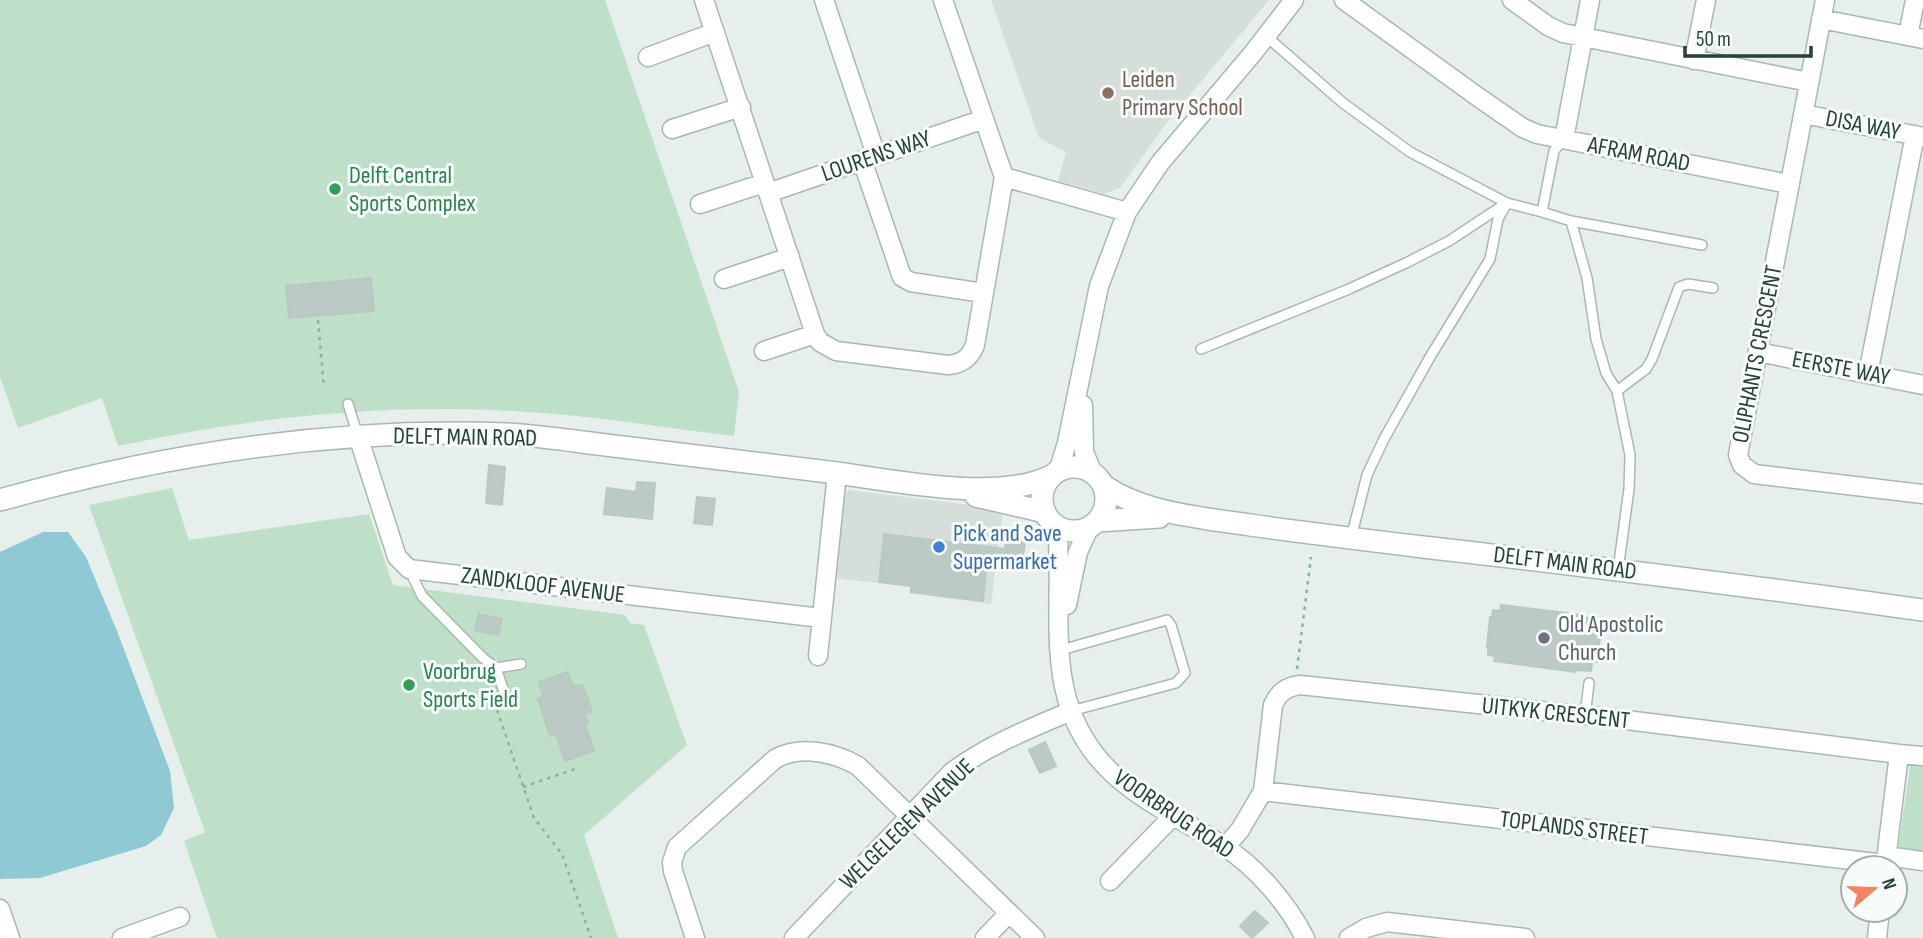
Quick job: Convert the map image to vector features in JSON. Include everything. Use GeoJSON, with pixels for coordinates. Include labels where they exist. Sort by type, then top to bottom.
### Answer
{"type":"FeatureCollection","features":[{"type":"Feature","properties":{"kind":"street"},"geometry":{"type":"LineString","coordinates":[[704,0],[815,334],[820,342],[836,351],[956,364],[972,351],[1004,177],[943,0]]}},
{"type":"Feature","properties":{"kind":"street"},"geometry":{"type":"LineString","coordinates":[[824,0],[902,277],[911,282],[983,293]]}},
{"type":"Feature","properties":{"kind":"street"},"geometry":{"type":"LineString","coordinates":[[1084,363],[1083,443],[1086,460],[1098,480],[1105,508],[1093,524],[1069,531],[1048,517],[1042,496],[1064,454],[1099,286],[1127,212],[1160,163],[1294,0]]}},
{"type":"Feature","properties":{"kind":"street","name":"AFRAM ROAD"},"geometry":{"type":"LineString","coordinates":[[1343,0],[1523,128],[1537,134],[1789,184]]}},
{"type":"Feature","properties":{"kind":"street"},"geometry":{"type":"LineString","coordinates":[[1513,0],[1548,26],[1563,33],[1809,82]]}},
{"type":"Feature","properties":{"kind":"street"},"geometry":{"type":"LineString","coordinates":[[1564,139],[1590,0]]}},
{"type":"Feature","properties":{"kind":"street"},"geometry":{"type":"LineString","coordinates":[[1694,60],[1706,0]]}},
{"type":"Feature","properties":{"kind":"street"},"geometry":{"type":"LineString","coordinates":[[1789,184],[1825,0]]}},
{"type":"Feature","properties":{"kind":"street"},"geometry":{"type":"LineString","coordinates":[[1821,19],[1916,38],[1915,0]]}},
{"type":"Feature","properties":{"kind":"street"},"geometry":{"type":"LineString","coordinates":[[648,57],[715,32]]}},
{"type":"Feature","properties":{"kind":"street"},"geometry":{"type":"LineString","coordinates":[[672,129],[741,107]]}},
{"type":"Feature","properties":{"kind":"street","name":"DISA WAY"},"geometry":{"type":"LineString","coordinates":[[1803,114],[1919,136]]}},
{"type":"Feature","properties":{"kind":"street","name":"LOURENS WAY"},"geometry":{"type":"LineString","coordinates":[[700,204],[869,158],[984,119]]}},
{"type":"Feature","properties":{"kind":"street"},"geometry":{"type":"LineString","coordinates":[[1868,374],[1919,136]]}},
{"type":"Feature","properties":{"kind":"street"},"geometry":{"type":"LineString","coordinates":[[1004,177],[1127,212]]}},
{"type":"Feature","properties":{"kind":"street","name":"OLIPHANTS CRESCENT"},"geometry":{"type":"LineString","coordinates":[[1789,184],[1739,450],[1740,460],[1747,470],[1754,474],[1923,494]]}},
{"type":"Feature","properties":{"kind":"street"},"geometry":{"type":"LineString","coordinates":[[724,279],[790,257]]}},
{"type":"Feature","properties":{"kind":"street"},"geometry":{"type":"LineString","coordinates":[[764,351],[815,334]]}},
{"type":"Feature","properties":{"kind":"street","name":"EERSTE WAY"},"geometry":{"type":"LineString","coordinates":[[1758,352],[1923,385]]}},
{"type":"Feature","properties":{"kind":"street","name":"DELFT MAIN ROAD"},"geometry":{"type":"LineString","coordinates":[[0,500],[156,464],[254,448],[358,436],[510,434],[933,486],[1048,517]]}},
{"type":"Feature","properties":{"kind":"street"},"geometry":{"type":"LineString","coordinates":[[358,436],[397,557],[409,569]]}},
{"type":"Feature","properties":{"kind":"street"},"geometry":{"type":"LineString","coordinates":[[1056,473],[1076,467],[1098,480]]}},
{"type":"Feature","properties":{"kind":"street"},"geometry":{"type":"LineString","coordinates":[[818,656],[837,473]]}},
{"type":"Feature","properties":{"kind":"street","name":"DELFT MAIN ROAD"},"geometry":{"type":"LineString","coordinates":[[933,486],[1024,486],[1040,482],[1056,473]]}},
{"type":"Feature","properties":{"kind":"street","name":"DELFT MAIN ROAD"},"geometry":{"type":"LineString","coordinates":[[1098,480],[1116,495],[1135,503],[1207,519],[1923,611]]}},
{"type":"Feature","properties":{"kind":"street","name":"VOORBRUG ROAD"},"geometry":{"type":"LineString","coordinates":[[1048,517],[1056,529],[1058,541],[1063,682],[1082,736],[1108,771],[1135,793],[1226,847],[1268,886],[1305,938]]}},
{"type":"Feature","properties":{"kind":"street","name":"DELFT MAIN ROAD"},"geometry":{"type":"LineString","coordinates":[[1093,524],[1148,517],[1207,519]]}},
{"type":"Feature","properties":{"kind":"street","name":"VOORBRUG ROAD"},"geometry":{"type":"LineString","coordinates":[[1060,643],[1078,552],[1093,524]]}},
{"type":"Feature","properties":{"kind":"street","name":"ZANDKLOOF AVENUE"},"geometry":{"type":"LineString","coordinates":[[409,569],[821,618]]}},
{"type":"Feature","properties":{"kind":"street","name":"UITKYK CRESCENT"},"geometry":{"type":"LineString","coordinates":[[1226,847],[1240,830],[1263,791],[1273,705],[1280,692],[1293,686],[1585,716],[1923,756]]}},
{"type":"Feature","properties":{"kind":"street","name":"WELGELEGEN AVENUE"},"geometry":{"type":"LineString","coordinates":[[794,938],[952,772],[1000,742],[1071,711]]}},
{"type":"Feature","properties":{"kind":"street"},"geometry":{"type":"LineString","coordinates":[[695,938],[673,871],[674,854],[682,841],[775,759],[794,752],[835,755],[858,766],[1035,938]]}},
{"type":"Feature","properties":{"kind":"street"},"geometry":{"type":"LineString","coordinates":[[1887,854],[1899,754]]}},
{"type":"Feature","properties":{"kind":"street","name":"TOPLANDS STREET"},"geometry":{"type":"LineString","coordinates":[[1263,791],[1839,858]]}},
{"type":"Feature","properties":{"kind":"street"},"geometry":{"type":"LineString","coordinates":[[1110,881],[1172,817]]}},
{"type":"Feature","properties":{"kind":"street"},"geometry":{"type":"LineString","coordinates":[[0,909],[10,938]]}},
{"type":"Feature","properties":{"kind":"street"},"geometry":{"type":"LineString","coordinates":[[985,938],[1009,913]]}},
{"type":"Feature","properties":{"kind":"street"},"geometry":{"type":"LineString","coordinates":[[122,938],[142,935],[180,917]]}},
{"type":"Feature","properties":{"kind":"street"},"geometry":{"type":"LineString","coordinates":[[1349,938],[1366,928],[1387,922],[1525,938]]}},
{"type":"Feature","properties":{"kind":"lane"},"geometry":{"type":"LineString","coordinates":[[1266,36],[1343,103],[1410,152],[1507,203],[1571,221],[1702,244]]}},
{"type":"Feature","properties":{"kind":"lane"},"geometry":{"type":"LineString","coordinates":[[1542,212],[1554,150],[1564,139]]}},
{"type":"Feature","properties":{"kind":"lane"},"geometry":{"type":"LineString","coordinates":[[1201,349],[1408,262],[1448,241],[1507,203]]}},
{"type":"Feature","properties":{"kind":"lane"},"geometry":{"type":"LineString","coordinates":[[1351,538],[1367,475],[1430,357],[1490,259],[1498,219],[1507,203]]}},
{"type":"Feature","properties":{"kind":"lane"},"geometry":{"type":"LineString","coordinates":[[1571,221],[1587,278],[1596,340],[1606,373],[1617,391],[1630,455],[1629,489],[1618,570]]}},
{"type":"Feature","properties":{"kind":"lane"},"geometry":{"type":"LineString","coordinates":[[1617,391],[1646,369],[1652,359],[1679,287],[1688,284],[1713,288]]}},
{"type":"Feature","properties":{"kind":"lane"},"geometry":{"type":"LineString","coordinates":[[348,404],[358,436]]}},
{"type":"Feature","properties":{"kind":"lane"},"geometry":{"type":"LineString","coordinates":[[409,569],[422,596],[496,668],[506,698]]}},
{"type":"Feature","properties":{"kind":"lane"},"geometry":{"type":"LineString","coordinates":[[1060,643],[1167,620],[1171,625],[1185,673],[1176,683],[1071,711]]}},
{"type":"Feature","properties":{"kind":"lane"},"geometry":{"type":"LineString","coordinates":[[496,668],[521,664]]}},
{"type":"Feature","properties":{"kind":"lane"},"geometry":{"type":"LineString","coordinates":[[1585,716],[1589,683]]}},
{"type":"Feature","properties":{"kind":"path"},"geometry":{"type":"LineString","coordinates":[[318,320],[324,388]]}},
{"type":"Feature","properties":{"kind":"path"},"geometry":{"type":"LineString","coordinates":[[1296,676],[1311,556]]}},
{"type":"Feature","properties":{"kind":"path"},"geometry":{"type":"LineString","coordinates":[[506,698],[494,700],[523,787],[534,818],[562,854],[591,938]]}},
{"type":"Feature","properties":{"kind":"path"},"geometry":{"type":"LineString","coordinates":[[523,787],[575,769]]}},
{"type":"Feature","properties":{"kind":"path"},"geometry":{"type":"LineString","coordinates":[[532,777],[534,783]]}},
{"type":"Feature","properties":{"kind":"shaded area","name":"Leiden Primary School"},"geometry":{"type":"Polygon","coordinates":[[[991,0],[1269,0],[1165,125],[1120,188],[1104,194],[1058,181],[1066,152],[1039,138],[991,0]]]}},
{"type":"Feature","properties":{"kind":"shaded area"},"geometry":{"type":"Polygon","coordinates":[[[849,490],[1003,509],[991,604],[910,593],[910,586],[830,578],[843,496],[849,490]]]}},
{"type":"Feature","properties":{"kind":"green space","name":"Delft Central Sports Complex"},"geometry":{"type":"Polygon","coordinates":[[[0,0],[605,0],[739,392],[734,436],[553,414],[424,409],[321,414],[270,420],[118,446],[102,398],[18,428],[0,377],[0,0]]]}},
{"type":"Feature","properties":{"kind":"green space","name":"Voorbrug Sports Field"},"geometry":{"type":"Polygon","coordinates":[[[172,488],[189,540],[369,514],[393,585],[625,615],[630,623],[644,625],[687,745],[584,835],[618,938],[217,938],[184,841],[205,832],[89,505],[172,488]]]}},
{"type":"Feature","properties":{"kind":"green space"},"geometry":{"type":"Polygon","coordinates":[[[1911,761],[1923,763],[1923,853],[1898,849],[1911,761]]]}},
{"type":"Feature","properties":{"kind":"water"},"geometry":{"type":"Polygon","coordinates":[[[43,532],[68,532],[86,557],[170,771],[174,808],[161,835],[146,846],[40,878],[0,879],[0,552],[43,532]]]}},
{"type":"Feature","properties":{"kind":"building"},"geometry":{"type":"Polygon","coordinates":[[[371,278],[374,311],[289,318],[286,286],[371,278]]]}},
{"type":"Feature","properties":{"kind":"building"},"geometry":{"type":"Polygon","coordinates":[[[489,465],[505,467],[502,505],[486,503],[489,465]]]}},
{"type":"Feature","properties":{"kind":"building"},"geometry":{"type":"Polygon","coordinates":[[[637,482],[655,483],[652,519],[604,514],[607,488],[636,492],[637,482]]]}},
{"type":"Feature","properties":{"kind":"building"},"geometry":{"type":"Polygon","coordinates":[[[697,497],[715,499],[712,525],[694,523],[697,497]]]}},
{"type":"Feature","properties":{"kind":"building"},"geometry":{"type":"Polygon","coordinates":[[[884,534],[1005,549],[1006,540],[1025,542],[1022,564],[987,560],[983,601],[911,592],[911,586],[879,582],[884,534]]]}},
{"type":"Feature","properties":{"kind":"building","name":"Old Apostolic Church"},"geometry":{"type":"Polygon","coordinates":[[[1501,605],[1597,619],[1596,628],[1601,629],[1597,662],[1592,662],[1591,671],[1575,672],[1494,661],[1495,656],[1488,655],[1487,647],[1490,617],[1493,610],[1500,611],[1501,605]]]}},
{"type":"Feature","properties":{"kind":"building"},"geometry":{"type":"Polygon","coordinates":[[[479,614],[502,619],[498,635],[475,630],[479,614]]]}},
{"type":"Feature","properties":{"kind":"building"},"geometry":{"type":"Polygon","coordinates":[[[568,672],[573,687],[582,685],[592,712],[585,714],[588,723],[585,724],[594,751],[565,761],[556,734],[550,736],[538,699],[543,697],[539,682],[568,672]]]}},
{"type":"Feature","properties":{"kind":"building"},"geometry":{"type":"Polygon","coordinates":[[[1045,742],[1056,766],[1040,773],[1029,750],[1045,742]]]}},
{"type":"Feature","properties":{"kind":"building"},"geometry":{"type":"Polygon","coordinates":[[[1255,911],[1268,923],[1252,938],[1240,926],[1255,911]]]}},
{"type":"Feature","properties":{"kind":"place","name":"Leiden Primary School"},"geometry":{"type":"Point","coordinates":[1108,93]}},
{"type":"Feature","properties":{"kind":"place","name":"Delft Central Sports Complex"},"geometry":{"type":"Point","coordinates":[335,189]}},
{"type":"Feature","properties":{"kind":"place","name":"Pick and Save Supermarket"},"geometry":{"type":"Point","coordinates":[939,547]}},
{"type":"Feature","properties":{"kind":"place","name":"Old Apostolic Church"},"geometry":{"type":"Point","coordinates":[1544,638]}},
{"type":"Feature","properties":{"kind":"place","name":"Voorbrug Sports Field"},"geometry":{"type":"Point","coordinates":[409,685]}}]}
